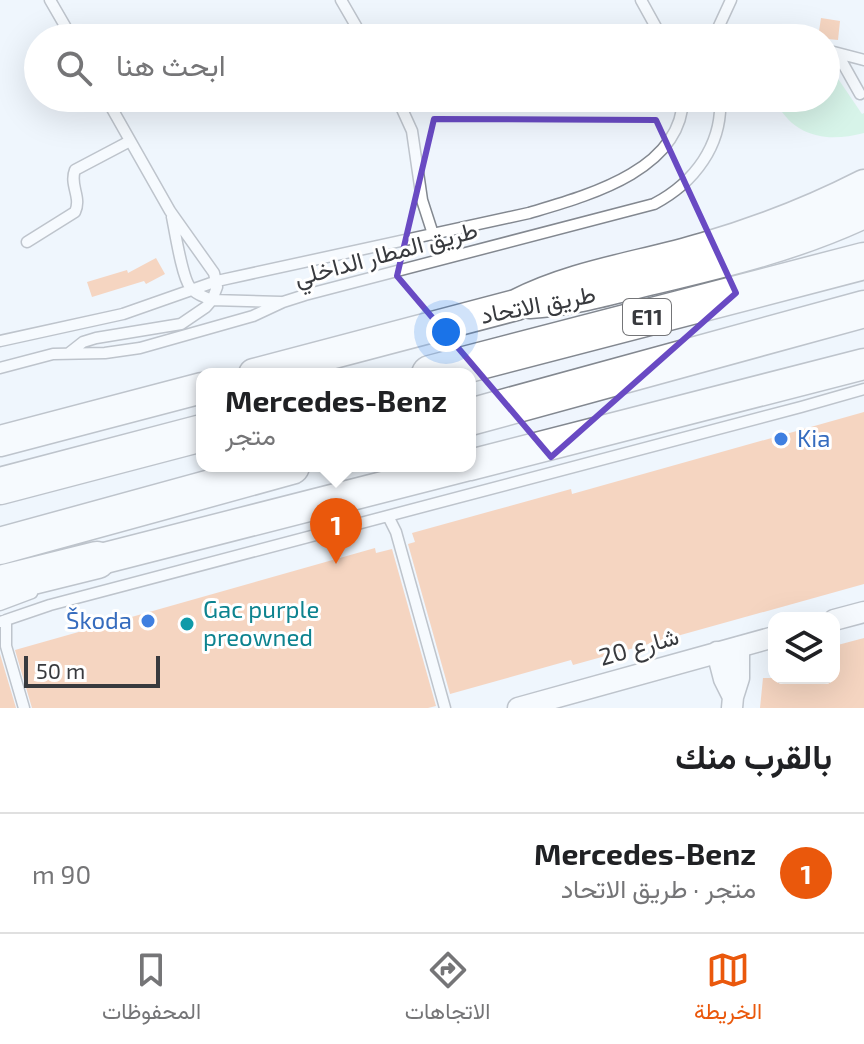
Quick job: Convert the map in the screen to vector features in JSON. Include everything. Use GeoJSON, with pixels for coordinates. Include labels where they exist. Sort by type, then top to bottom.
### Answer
{"type":"FeatureCollection","features":[{"type":"Feature","properties":{"kind":"highway","name":"طريق الاتحاد"},"geometry":{"type":"LineString","coordinates":[[453,368],[864,261]]}},
{"type":"Feature","properties":{"kind":"highway","name":"E11"},"geometry":{"type":"LineString","coordinates":[[476,415],[864,309]]}},
{"type":"Feature","properties":{"kind":"highway"},"geometry":{"type":"LineString","coordinates":[[0,486],[196,435]]}},
{"type":"Feature","properties":{"kind":"highway"},"geometry":{"type":"LineString","coordinates":[[0,546],[269,472]]}},
{"type":"Feature","properties":{"kind":"highway"},"geometry":{"type":"LineString","coordinates":[[0,584],[97,560]]}},
{"type":"Feature","properties":{"kind":"main road"},"geometry":{"type":"LineString","coordinates":[[516,305],[567,283],[704,248],[791,219],[864,185]]}},
{"type":"Feature","properties":{"kind":"main road","name":"طريق الاتحاد"},"geometry":{"type":"LineString","coordinates":[[277,368],[516,305],[585,297],[761,253],[801,241],[864,214]]}},
{"type":"Feature","properties":{"kind":"main road"},"geometry":{"type":"LineString","coordinates":[[476,463],[864,364]]}},
{"type":"Feature","properties":{"kind":"main road"},"geometry":{"type":"LineString","coordinates":[[0,441],[196,390]]}},
{"type":"Feature","properties":{"kind":"main road"},"geometry":{"type":"LineString","coordinates":[[97,560],[441,472]]}},
{"type":"Feature","properties":{"kind":"street"},"geometry":{"type":"LineString","coordinates":[[840,618],[864,612]]}},
{"type":"Feature","properties":{"kind":"street","name":"شارع 20"},"geometry":{"type":"LineString","coordinates":[[518,708],[768,639]]}},
{"type":"Feature","properties":{"kind":"street"},"geometry":{"type":"LineString","coordinates":[[732,702],[739,678],[739,647]]}},
{"type":"Feature","properties":{"kind":"street"},"geometry":{"type":"LineString","coordinates":[[717,652],[732,702]]}},
{"type":"Feature","properties":{"kind":"lane"},"geometry":{"type":"LineString","coordinates":[[50,0],[64,24]]}},
{"type":"Feature","properties":{"kind":"lane"},"geometry":{"type":"LineString","coordinates":[[341,0],[355,24]]}},
{"type":"Feature","properties":{"kind":"lane"},"geometry":{"type":"LineString","coordinates":[[641,0],[654,24]]}},
{"type":"Feature","properties":{"kind":"lane"},"geometry":{"type":"LineString","coordinates":[[720,24],[731,0]]}},
{"type":"Feature","properties":{"kind":"lane"},"geometry":{"type":"LineString","coordinates":[[840,53],[864,60]]}},
{"type":"Feature","properties":{"kind":"lane"},"geometry":{"type":"LineString","coordinates":[[840,63],[860,94]]}},
{"type":"Feature","properties":{"kind":"lane"},"geometry":{"type":"LineString","coordinates":[[69,353],[83,342],[96,338],[181,324],[198,314],[212,300],[217,287],[210,266],[170,211],[114,112]]}},
{"type":"Feature","properties":{"kind":"lane"},"geometry":{"type":"LineString","coordinates":[[403,112],[412,131],[422,200],[433,234]]}},
{"type":"Feature","properties":{"kind":"lane","name":"طريق المطار الداخلي"},"geometry":{"type":"LineString","coordinates":[[0,341],[113,316],[217,281],[559,204],[636,171],[660,153],[669,143],[682,112]]}},
{"type":"Feature","properties":{"kind":"lane","name":"طريق المطار الداخلي"},"geometry":{"type":"LineString","coordinates":[[0,368],[36,357],[140,348],[253,316],[305,295],[654,204],[681,188],[702,164],[715,136],[719,112]]}},
{"type":"Feature","properties":{"kind":"lane"},"geometry":{"type":"LineString","coordinates":[[27,242],[75,212],[78,203],[72,182],[75,170],[130,141]]}},
{"type":"Feature","properties":{"kind":"lane"},"geometry":{"type":"LineString","coordinates":[[170,211],[185,276],[191,289],[212,300],[283,302]]}},
{"type":"Feature","properties":{"kind":"lane"},"geometry":{"type":"LineString","coordinates":[[24,708],[6,646],[3,621],[50,605],[864,389]]}},
{"type":"Feature","properties":{"kind":"lane"},"geometry":{"type":"LineString","coordinates":[[388,516],[396,532],[445,708]]}},
{"type":"Feature","properties":{"kind":"lane"},"geometry":{"type":"LineString","coordinates":[[55,582],[97,560]]}},
{"type":"Feature","properties":{"kind":"lane"},"geometry":{"type":"LineString","coordinates":[[0,605],[42,589]]}},
{"type":"Feature","properties":{"kind":"highlighted area"},"geometry":{"type":"Polygon","coordinates":[[[434,119],[656,120],[736,293],[551,457],[397,276],[434,119]]]}},
{"type":"Feature","properties":{"kind":"green space"},"geometry":{"type":"Polygon","coordinates":[[[840,82],[864,113],[864,133],[824,137],[800,129],[782,112],[840,112],[840,82]]]}},
{"type":"Feature","properties":{"kind":"building"},"geometry":{"type":"Polygon","coordinates":[[[821,18],[840,21],[840,24],[820,24],[821,18]]]}},
{"type":"Feature","properties":{"kind":"building"},"geometry":{"type":"Polygon","coordinates":[[[156,258],[165,274],[146,284],[144,281],[92,297],[87,282],[127,270],[128,273],[156,258]]]}},
{"type":"Feature","properties":{"kind":"building"},"geometry":{"type":"Polygon","coordinates":[[[864,412],[864,584],[573,665],[571,660],[450,694],[408,544],[415,542],[412,533],[571,489],[572,494],[864,412]]]}},
{"type":"Feature","properties":{"kind":"building"},"geometry":{"type":"Polygon","coordinates":[[[375,548],[376,553],[392,549],[436,706],[32,708],[15,650],[375,548]]]}},
{"type":"Feature","properties":{"kind":"building"},"geometry":{"type":"Polygon","coordinates":[[[864,638],[864,708],[760,708],[763,678],[768,678],[768,684],[840,684],[840,644],[864,638]]]}},
{"type":"Feature","properties":{"kind":"building"},"geometry":{"type":"Polygon","coordinates":[[[0,654],[16,708],[0,708],[0,654]]]}},
{"type":"Feature","properties":{"kind":"place","name":"Kia"},"geometry":{"type":"Point","coordinates":[781,439]}},
{"type":"Feature","properties":{"kind":"place","name":"Mercedes-Benz"},"geometry":{"type":"Point","coordinates":[336,564]}},
{"type":"Feature","properties":{"kind":"place","name":"Škoda"},"geometry":{"type":"Point","coordinates":[148,621]}},
{"type":"Feature","properties":{"kind":"place","name":"Gac purple preowned"},"geometry":{"type":"Point","coordinates":[187,624]}}]}
